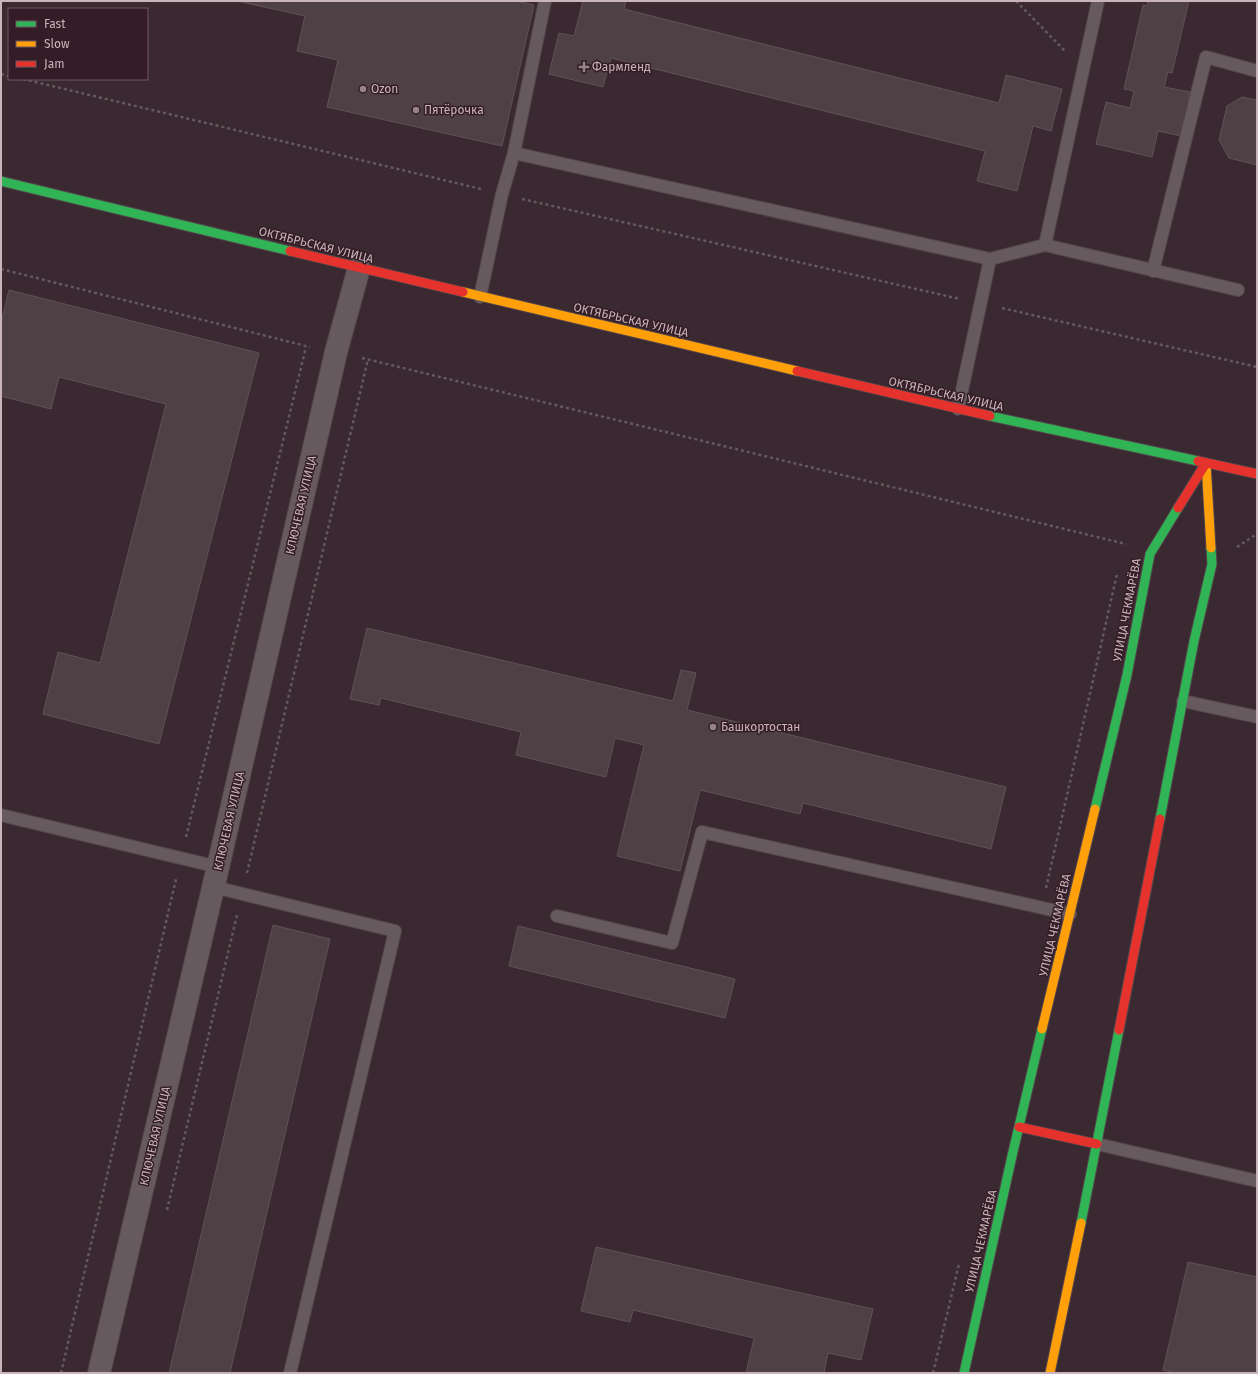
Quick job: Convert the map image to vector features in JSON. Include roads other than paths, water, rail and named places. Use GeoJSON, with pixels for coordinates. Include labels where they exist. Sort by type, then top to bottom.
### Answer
{"type":"FeatureCollection","features":[{"type":"Feature","properties":{"kind":"main road","name":"ОКТЯБРЬСКАЯ УЛИЦА"},"geometry":{"type":"LineString","coordinates":[[1,181],[480,297],[958,410],[1257,474]]}},
{"type":"Feature","properties":{"kind":"main road","name":"УЛИЦА ЧЕКМАРЁВА"},"geometry":{"type":"LineString","coordinates":[[964,1373],[1019,1127],[1127,675],[1150,554],[1206,463]]}},
{"type":"Feature","properties":{"kind":"main road"},"geometry":{"type":"LineString","coordinates":[[1050,1373],[1194,641],[1212,564],[1206,463]]}},
{"type":"Feature","properties":{"kind":"main road"},"geometry":{"type":"LineString","coordinates":[[1019,1127],[1096,1144]]}},
{"type":"Feature","properties":{"kind":"street","name":"КЛЮЧЕВАЯ УЛИЦА"},"geometry":{"type":"LineString","coordinates":[[99,1373],[216,877],[336,352],[359,268]]}},
{"type":"Feature","properties":{"kind":"lane"},"geometry":{"type":"LineString","coordinates":[[480,297],[502,194],[514,153],[545,1]]}},
{"type":"Feature","properties":{"kind":"lane"},"geometry":{"type":"LineString","coordinates":[[1045,245],[1098,1]]}},
{"type":"Feature","properties":{"kind":"lane"},"geometry":{"type":"LineString","coordinates":[[1153,271],[1206,56],[1257,71]]}},
{"type":"Feature","properties":{"kind":"lane"},"geometry":{"type":"LineString","coordinates":[[514,153],[990,259],[1045,245],[1238,290]]}},
{"type":"Feature","properties":{"kind":"lane"},"geometry":{"type":"LineString","coordinates":[[958,410],[990,259]]}},
{"type":"Feature","properties":{"kind":"lane"},"geometry":{"type":"LineString","coordinates":[[1183,701],[1257,717]]}},
{"type":"Feature","properties":{"kind":"lane"},"geometry":{"type":"LineString","coordinates":[[1,815],[181,859],[216,877],[242,894],[395,931],[290,1373]]}},
{"type":"Feature","properties":{"kind":"lane"},"geometry":{"type":"LineString","coordinates":[[556,916],[672,943],[702,832],[1070,914]]}},
{"type":"Feature","properties":{"kind":"lane"},"geometry":{"type":"LineString","coordinates":[[1096,1144],[1257,1181]]}},
{"type":"Feature","properties":{"kind":"place","name":"Фармленд"},"geometry":{"type":"Point","coordinates":[584,67]}},
{"type":"Feature","properties":{"kind":"place","name":"Ozon"},"geometry":{"type":"Point","coordinates":[363,89]}},
{"type":"Feature","properties":{"kind":"place","name":"Пятёрочка"},"geometry":{"type":"Point","coordinates":[416,110]}},
{"type":"Feature","properties":{"kind":"place","name":"Башкортостан"},"geometry":{"type":"Point","coordinates":[713,727]}}]}
